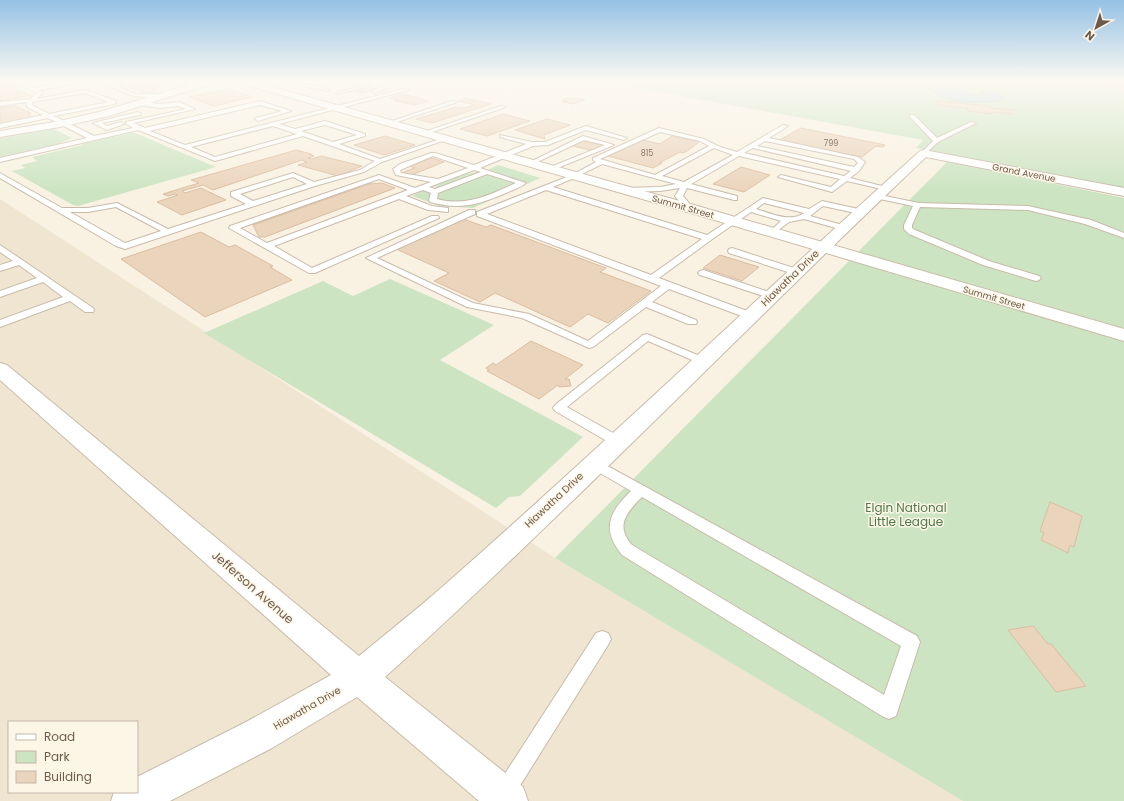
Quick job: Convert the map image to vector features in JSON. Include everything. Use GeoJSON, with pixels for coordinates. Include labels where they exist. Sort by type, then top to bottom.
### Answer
{"type":"FeatureCollection","features":[{"type":"Feature","properties":{"kind":"street"},"geometry":{"type":"LineString","coordinates":[[0,134],[87,118]]}},
{"type":"Feature","properties":{"kind":"street","name":"Summit Street"},"geometry":{"type":"LineString","coordinates":[[373,118],[689,208],[1124,335]]}},
{"type":"Feature","properties":{"kind":"street","name":"Hiawatha Drive"},"geometry":{"type":"LineString","coordinates":[[130,801],[259,735],[360,678],[459,591],[593,463],[704,361],[822,247],[924,153]]}},
{"type":"Feature","properties":{"kind":"street","name":"Grand Avenue"},"geometry":{"type":"LineString","coordinates":[[924,153],[1124,192]]}},
{"type":"Feature","properties":{"kind":"street","name":"Jefferson Avenue"},"geometry":{"type":"LineString","coordinates":[[0,369],[360,678],[506,798]]}},
{"type":"Feature","properties":{"kind":"lane"},"geometry":{"type":"LineString","coordinates":[[0,126],[38,118]]}},
{"type":"Feature","properties":{"kind":"lane"},"geometry":{"type":"LineString","coordinates":[[54,118],[93,138]]}},
{"type":"Feature","properties":{"kind":"lane"},"geometry":{"type":"LineString","coordinates":[[110,118],[96,123],[107,128],[149,118]]}},
{"type":"Feature","properties":{"kind":"lane"},"geometry":{"type":"LineString","coordinates":[[145,130],[194,118]]}},
{"type":"Feature","properties":{"kind":"lane"},"geometry":{"type":"LineString","coordinates":[[260,118],[258,119],[380,161]]}},
{"type":"Feature","properties":{"kind":"lane"},"geometry":{"type":"LineString","coordinates":[[185,147],[294,118]]}},
{"type":"Feature","properties":{"kind":"lane"},"geometry":{"type":"LineString","coordinates":[[389,123],[403,118]]}},
{"type":"Feature","properties":{"kind":"lane"},"geometry":{"type":"LineString","coordinates":[[424,133],[468,118]]}},
{"type":"Feature","properties":{"kind":"lane"},"geometry":{"type":"LineString","coordinates":[[915,118],[936,141]]}},
{"type":"Feature","properties":{"kind":"lane"},"geometry":{"type":"LineString","coordinates":[[128,123],[215,159],[303,134]]}},
{"type":"Feature","properties":{"kind":"lane"},"geometry":{"type":"LineString","coordinates":[[295,131],[325,123],[363,135],[334,144]]}},
{"type":"Feature","properties":{"kind":"lane","name":"Hiawatha Drive"},"geometry":{"type":"LineString","coordinates":[[924,153],[936,141],[972,123]]}},
{"type":"Feature","properties":{"kind":"lane"},"geometry":{"type":"LineString","coordinates":[[502,136],[532,144],[546,144],[596,124]]}},
{"type":"Feature","properties":{"kind":"lane"},"geometry":{"type":"LineString","coordinates":[[624,190],[655,190],[685,185],[785,126]]}},
{"type":"Feature","properties":{"kind":"lane"},"geometry":{"type":"LineString","coordinates":[[0,160],[139,128]]}},
{"type":"Feature","properties":{"kind":"lane"},"geometry":{"type":"LineString","coordinates":[[586,128],[624,138]]}},
{"type":"Feature","properties":{"kind":"lane"},"geometry":{"type":"LineString","coordinates":[[734,198],[601,162],[595,159],[659,130],[702,140],[714,146],[738,154],[846,179],[916,205],[1028,208],[1088,222],[1124,236]]}},
{"type":"Feature","properties":{"kind":"lane"},"geometry":{"type":"LineString","coordinates":[[531,163],[568,153],[591,154],[610,145],[583,138],[563,146],[568,153]]}},
{"type":"Feature","properties":{"kind":"lane"},"geometry":{"type":"LineString","coordinates":[[0,175],[123,246],[313,184],[347,176],[362,171],[380,161],[445,139]]}},
{"type":"Feature","properties":{"kind":"lane"},"geometry":{"type":"LineString","coordinates":[[764,139],[859,159],[862,161],[862,164],[857,170],[832,190],[781,177],[796,167]]}},
{"type":"Feature","properties":{"kind":"lane"},"geometry":{"type":"LineString","coordinates":[[267,246],[505,156],[532,144]]}},
{"type":"Feature","properties":{"kind":"lane"},"geometry":{"type":"LineString","coordinates":[[692,150],[714,146]]}},
{"type":"Feature","properties":{"kind":"lane"},"geometry":{"type":"LineString","coordinates":[[656,177],[670,165],[714,146]]}},
{"type":"Feature","properties":{"kind":"lane"},"geometry":{"type":"LineString","coordinates":[[751,146],[857,170]]}},
{"type":"Feature","properties":{"kind":"lane"},"geometry":{"type":"LineString","coordinates":[[550,169],[568,153]]}},
{"type":"Feature","properties":{"kind":"lane"},"geometry":{"type":"LineString","coordinates":[[422,187],[450,203],[462,203],[468,202],[503,187],[522,183],[433,154],[402,165],[396,170],[398,174],[407,177],[426,177],[438,181]]}},
{"type":"Feature","properties":{"kind":"lane"},"geometry":{"type":"LineString","coordinates":[[601,162],[574,176],[476,213],[370,258],[470,305],[526,316],[589,345],[668,285]]}},
{"type":"Feature","properties":{"kind":"lane"},"geometry":{"type":"LineString","coordinates":[[448,169],[462,164]]}},
{"type":"Feature","properties":{"kind":"lane"},"geometry":{"type":"LineString","coordinates":[[426,177],[440,172]]}},
{"type":"Feature","properties":{"kind":"lane"},"geometry":{"type":"LineString","coordinates":[[435,194],[487,172]]}},
{"type":"Feature","properties":{"kind":"lane"},"geometry":{"type":"LineString","coordinates":[[252,204],[234,194],[293,175],[313,184]]}},
{"type":"Feature","properties":{"kind":"lane"},"geometry":{"type":"LineString","coordinates":[[414,190],[379,177],[233,228],[312,271],[434,218]]}},
{"type":"Feature","properties":{"kind":"lane"},"geometry":{"type":"LineString","coordinates":[[685,185],[679,196],[689,208]]}},
{"type":"Feature","properties":{"kind":"lane"},"geometry":{"type":"LineString","coordinates":[[545,187],[708,238]]}},
{"type":"Feature","properties":{"kind":"lane"},"geometry":{"type":"LineString","coordinates":[[399,196],[434,209],[463,210],[476,213],[751,316]]}},
{"type":"Feature","properties":{"kind":"lane"},"geometry":{"type":"LineString","coordinates":[[652,279],[763,200],[843,228]]}},
{"type":"Feature","properties":{"kind":"lane"},"geometry":{"type":"LineString","coordinates":[[772,233],[787,220],[807,215],[822,203],[860,212]]}},
{"type":"Feature","properties":{"kind":"lane"},"geometry":{"type":"LineString","coordinates":[[60,209],[84,210],[117,205],[168,232]]}},
{"type":"Feature","properties":{"kind":"lane"},"geometry":{"type":"LineString","coordinates":[[916,205],[908,225],[908,229],[912,232],[986,263],[1036,278]]}},
{"type":"Feature","properties":{"kind":"lane"},"geometry":{"type":"LineString","coordinates":[[751,210],[787,220]]}},
{"type":"Feature","properties":{"kind":"lane"},"geometry":{"type":"LineString","coordinates":[[0,248],[89,310]]}},
{"type":"Feature","properties":{"kind":"lane"},"geometry":{"type":"LineString","coordinates":[[732,251],[797,272]]}},
{"type":"Feature","properties":{"kind":"lane"},"geometry":{"type":"LineString","coordinates":[[0,268],[20,262]]}},
{"type":"Feature","properties":{"kind":"lane"},"geometry":{"type":"LineString","coordinates":[[703,273],[772,296]]}},
{"type":"Feature","properties":{"kind":"lane"},"geometry":{"type":"LineString","coordinates":[[0,294],[44,279]]}},
{"type":"Feature","properties":{"kind":"lane"},"geometry":{"type":"LineString","coordinates":[[0,324],[71,297]]}},
{"type":"Feature","properties":{"kind":"lane"},"geometry":{"type":"LineString","coordinates":[[645,303],[692,322]]}},
{"type":"Feature","properties":{"kind":"lane"},"geometry":{"type":"LineString","coordinates":[[617,441],[559,408],[647,337],[704,361]]}},
{"type":"Feature","properties":{"kind":"lane"},"geometry":{"type":"LineString","coordinates":[[593,463],[911,642],[889,709],[627,550],[621,544],[615,524],[623,509],[640,490]]}},
{"type":"Feature","properties":{"kind":"lane"},"geometry":{"type":"LineString","coordinates":[[506,798],[602,639]]}},
{"type":"Feature","properties":{"kind":"shaded area"},"geometry":{"type":"Polygon","coordinates":[[[0,199],[555,558],[963,801],[0,801],[0,199]]]}},
{"type":"Feature","properties":{"kind":"green space"},"geometry":{"type":"Polygon","coordinates":[[[804,118],[1124,118],[1124,189],[916,148],[923,140],[804,118]]]}},
{"type":"Feature","properties":{"kind":"green space"},"geometry":{"type":"Polygon","coordinates":[[[54,129],[72,138],[57,144],[0,157],[0,138],[54,129]]]}},
{"type":"Feature","properties":{"kind":"green space"},"geometry":{"type":"Polygon","coordinates":[[[135,133],[216,167],[78,206],[73,205],[12,171],[25,168],[21,165],[37,161],[32,157],[135,133]]]}},
{"type":"Feature","properties":{"kind":"green space","name":"Elgin National Little League"},"geometry":{"type":"Polygon","coordinates":[[[947,162],[1124,198],[1124,801],[963,801],[555,558],[947,162]]]}},
{"type":"Feature","properties":{"kind":"green space"},"geometry":{"type":"Polygon","coordinates":[[[498,165],[540,178],[473,208],[440,206],[412,196],[423,191],[426,192],[437,188],[435,186],[462,175],[476,172],[480,173],[498,165]]]}},
{"type":"Feature","properties":{"kind":"green space"},"geometry":{"type":"Polygon","coordinates":[[[390,279],[494,325],[440,360],[583,437],[520,496],[509,497],[496,508],[204,333],[323,281],[353,296],[390,279]]]}},
{"type":"Feature","properties":{"kind":"building"},"geometry":{"type":"Polygon","coordinates":[[[0,118],[33,118],[0,125],[0,118]]]}},
{"type":"Feature","properties":{"kind":"building"},"geometry":{"type":"Polygon","coordinates":[[[418,118],[446,118],[432,123],[416,119],[418,118]]]}},
{"type":"Feature","properties":{"kind":"building"},"geometry":{"type":"Polygon","coordinates":[[[490,118],[520,118],[530,121],[487,136],[460,129],[490,118]]]}},
{"type":"Feature","properties":{"kind":"building"},"geometry":{"type":"Polygon","coordinates":[[[547,119],[570,125],[544,135],[545,139],[515,130],[547,119]]]}},
{"type":"Feature","properties":{"kind":"building"},"geometry":{"type":"Polygon","coordinates":[[[801,128],[885,145],[883,147],[876,146],[862,157],[778,141],[801,128]]]}},
{"type":"Feature","properties":{"kind":"building"},"geometry":{"type":"Polygon","coordinates":[[[385,136],[415,145],[384,155],[354,145],[385,136]]]}},
{"type":"Feature","properties":{"kind":"building"},"geometry":{"type":"Polygon","coordinates":[[[672,136],[699,142],[687,151],[683,153],[680,152],[659,163],[662,163],[653,168],[608,156],[643,140],[660,144],[672,136]]]}},
{"type":"Feature","properties":{"kind":"building"},"geometry":{"type":"Polygon","coordinates":[[[581,140],[604,146],[593,151],[570,145],[581,140]]]}},
{"type":"Feature","properties":{"kind":"building"},"geometry":{"type":"Polygon","coordinates":[[[296,150],[311,154],[314,156],[308,158],[312,159],[321,156],[362,166],[338,176],[298,165],[307,162],[302,160],[213,190],[203,185],[182,191],[185,193],[201,188],[226,200],[182,215],[157,202],[178,195],[175,194],[168,196],[163,194],[199,183],[191,180],[296,150]]]}},
{"type":"Feature","properties":{"kind":"building"},"geometry":{"type":"Polygon","coordinates":[[[432,158],[444,162],[409,176],[401,173],[415,168],[409,166],[432,158]]]}},
{"type":"Feature","properties":{"kind":"building"},"geometry":{"type":"Polygon","coordinates":[[[741,167],[770,175],[744,192],[713,184],[741,167]]]}},
{"type":"Feature","properties":{"kind":"building"},"geometry":{"type":"Polygon","coordinates":[[[382,183],[395,188],[265,237],[259,237],[253,225],[369,184],[382,183]]]}},
{"type":"Feature","properties":{"kind":"building"},"geometry":{"type":"Polygon","coordinates":[[[463,219],[486,227],[491,225],[606,268],[600,272],[651,291],[608,323],[588,314],[570,327],[495,293],[480,302],[434,281],[449,273],[396,249],[463,219]]]}},
{"type":"Feature","properties":{"kind":"building"},"geometry":{"type":"Polygon","coordinates":[[[201,232],[229,247],[235,245],[273,266],[270,267],[292,280],[205,317],[121,259],[201,232]]]}},
{"type":"Feature","properties":{"kind":"building"},"geometry":{"type":"Polygon","coordinates":[[[720,255],[759,267],[742,281],[703,268],[720,255]]]}},
{"type":"Feature","properties":{"kind":"building"},"geometry":{"type":"Polygon","coordinates":[[[531,341],[583,365],[565,379],[569,379],[571,386],[559,387],[558,385],[539,399],[487,371],[489,370],[486,368],[493,363],[496,365],[531,341]]]}},
{"type":"Feature","properties":{"kind":"building"},"geometry":{"type":"Polygon","coordinates":[[[1050,502],[1082,516],[1074,547],[1070,545],[1068,553],[1041,540],[1044,533],[1040,531],[1050,502]]]}},
{"type":"Feature","properties":{"kind":"building"},"geometry":{"type":"Polygon","coordinates":[[[1033,626],[1048,644],[1051,644],[1086,686],[1056,692],[1008,630],[1033,626]]]}}]}
